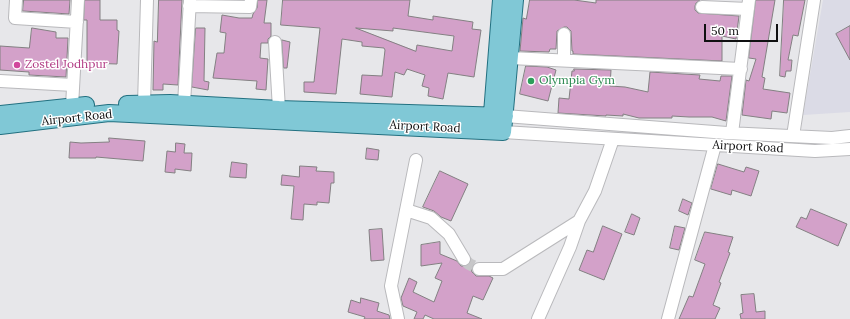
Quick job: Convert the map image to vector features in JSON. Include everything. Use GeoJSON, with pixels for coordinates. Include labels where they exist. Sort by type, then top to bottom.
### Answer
{"type":"FeatureCollection","features":[{"type":"Feature","properties":{"kind":"main road"},"geometry":{"type":"LineString","coordinates":[[497,131],[501,0]]}},
{"type":"Feature","properties":{"kind":"main road"},"geometry":{"type":"LineString","coordinates":[[498,116],[510,58],[515,0]]}},
{"type":"Feature","properties":{"kind":"main road","name":"Airport Road"},"geometry":{"type":"LineString","coordinates":[[0,114],[100,104],[184,104],[498,116]]}},
{"type":"Feature","properties":{"kind":"main road","name":"Airport Road"},"geometry":{"type":"LineString","coordinates":[[0,126],[109,113],[497,131]]}},
{"type":"Feature","properties":{"kind":"street"},"geometry":{"type":"LineString","coordinates":[[16,0],[15,18],[77,22]]}},
{"type":"Feature","properties":{"kind":"street"},"geometry":{"type":"LineString","coordinates":[[72,106],[78,0]]}},
{"type":"Feature","properties":{"kind":"street"},"geometry":{"type":"LineString","coordinates":[[144,104],[148,0]]}},
{"type":"Feature","properties":{"kind":"street"},"geometry":{"type":"LineString","coordinates":[[184,104],[189,3],[250,7],[251,0]]}},
{"type":"Feature","properties":{"kind":"street"},"geometry":{"type":"LineString","coordinates":[[793,136],[814,0]]}},
{"type":"Feature","properties":{"kind":"street"},"geometry":{"type":"LineString","coordinates":[[702,7],[749,4],[732,133]]}},
{"type":"Feature","properties":{"kind":"street"},"geometry":{"type":"LineString","coordinates":[[564,34],[564,60]]}},
{"type":"Feature","properties":{"kind":"street"},"geometry":{"type":"LineString","coordinates":[[275,42],[279,108]]}},
{"type":"Feature","properties":{"kind":"street"},"geometry":{"type":"LineString","coordinates":[[510,58],[741,70]]}},
{"type":"Feature","properties":{"kind":"street"},"geometry":{"type":"LineString","coordinates":[[0,81],[74,85]]}},
{"type":"Feature","properties":{"kind":"street","name":"Airport Road"},"geometry":{"type":"LineString","coordinates":[[498,116],[732,133],[832,138],[850,136]]}},
{"type":"Feature","properties":{"kind":"street","name":"Airport Road"},"geometry":{"type":"LineString","coordinates":[[497,131],[815,151],[850,149]]}},
{"type":"Feature","properties":{"kind":"street"},"geometry":{"type":"LineString","coordinates":[[538,319],[570,247],[579,221],[595,191],[613,139]]}},
{"type":"Feature","properties":{"kind":"street"},"geometry":{"type":"LineString","coordinates":[[668,319],[715,145]]}},
{"type":"Feature","properties":{"kind":"street"},"geometry":{"type":"LineString","coordinates":[[398,319],[391,286],[416,160]]}},
{"type":"Feature","properties":{"kind":"street"},"geometry":{"type":"LineString","coordinates":[[406,210],[431,218],[449,234],[464,260]]}},
{"type":"Feature","properties":{"kind":"street"},"geometry":{"type":"LineString","coordinates":[[479,269],[503,269],[579,221]]}},
{"type":"Feature","properties":{"kind":"shaded area"},"geometry":{"type":"Polygon","coordinates":[[[823,0],[850,0],[850,112],[803,115],[823,0]]]}},
{"type":"Feature","properties":{"kind":"building"},"geometry":{"type":"Polygon","coordinates":[[[24,0],[70,0],[69,14],[23,11],[24,0]]]}},
{"type":"Feature","properties":{"kind":"building"},"geometry":{"type":"Polygon","coordinates":[[[85,0],[100,0],[100,20],[117,20],[117,30],[119,31],[117,64],[87,63],[87,20],[84,20],[85,0]]]}},
{"type":"Feature","properties":{"kind":"building"},"geometry":{"type":"Polygon","coordinates":[[[159,0],[182,0],[178,85],[163,84],[163,90],[153,90],[154,41],[157,42],[159,0]]]}},
{"type":"Feature","properties":{"kind":"building"},"geometry":{"type":"Polygon","coordinates":[[[258,0],[267,0],[264,23],[271,23],[271,36],[268,39],[268,43],[261,43],[260,58],[268,59],[266,90],[256,89],[257,81],[213,78],[217,53],[224,53],[226,33],[220,32],[222,15],[239,18],[252,18],[257,8],[258,0]]]}},
{"type":"Feature","properties":{"kind":"building"},"geometry":{"type":"Polygon","coordinates":[[[283,0],[410,0],[408,16],[433,20],[433,16],[473,22],[472,29],[481,30],[474,77],[448,73],[443,99],[428,96],[429,88],[422,86],[425,75],[407,69],[404,75],[395,72],[392,97],[360,94],[362,75],[382,76],[385,50],[384,48],[362,46],[362,42],[342,39],[336,94],[304,92],[304,82],[314,82],[320,28],[281,25],[283,0]],[[356,28],[416,51],[417,45],[452,51],[454,36],[393,28],[393,31],[356,28]]]}},
{"type":"Feature","properties":{"kind":"building"},"geometry":{"type":"Polygon","coordinates":[[[530,0],[574,0],[596,3],[596,0],[700,0],[695,6],[695,10],[698,13],[739,16],[736,39],[722,36],[722,61],[573,54],[571,31],[567,27],[564,27],[557,31],[556,49],[550,49],[549,52],[520,51],[523,18],[526,19],[530,0]]]}},
{"type":"Feature","properties":{"kind":"building"},"geometry":{"type":"Polygon","coordinates":[[[756,0],[775,0],[762,77],[765,78],[763,89],[790,93],[787,113],[772,111],[771,119],[742,115],[746,80],[749,81],[756,59],[749,58],[756,0]]]}},
{"type":"Feature","properties":{"kind":"building"},"geometry":{"type":"Polygon","coordinates":[[[784,0],[805,0],[798,36],[793,35],[788,60],[792,60],[791,71],[786,71],[785,77],[780,76],[784,0]]]}},
{"type":"Feature","properties":{"kind":"building"},"geometry":{"type":"Polygon","coordinates":[[[850,26],[850,60],[836,34],[850,26]]]}},
{"type":"Feature","properties":{"kind":"building"},"geometry":{"type":"Polygon","coordinates":[[[32,28],[56,32],[56,38],[68,38],[66,77],[29,75],[29,72],[0,70],[0,46],[29,48],[32,28]]]}},
{"type":"Feature","properties":{"kind":"building"},"geometry":{"type":"Polygon","coordinates":[[[196,28],[205,28],[204,81],[209,82],[208,90],[192,87],[196,28]]]}},
{"type":"Feature","properties":{"kind":"building"},"geometry":{"type":"Polygon","coordinates":[[[282,40],[290,42],[287,68],[284,68],[282,40]]]}},
{"type":"Feature","properties":{"kind":"building"},"geometry":{"type":"Polygon","coordinates":[[[526,66],[547,67],[556,70],[548,101],[520,94],[526,66]]]}},
{"type":"Feature","properties":{"kind":"building"},"geometry":{"type":"Polygon","coordinates":[[[574,69],[611,70],[610,86],[625,87],[648,92],[650,72],[700,75],[699,79],[720,81],[721,76],[732,76],[726,121],[712,117],[672,116],[672,118],[639,118],[623,114],[623,116],[606,116],[558,113],[559,98],[569,99],[572,71],[574,71],[574,69]]]}},
{"type":"Feature","properties":{"kind":"building"},"geometry":{"type":"Polygon","coordinates":[[[109,138],[145,141],[143,161],[96,157],[69,158],[70,142],[109,142],[109,138]]]}},
{"type":"Feature","properties":{"kind":"building"},"geometry":{"type":"Polygon","coordinates":[[[176,143],[185,144],[184,153],[192,153],[191,171],[175,169],[175,173],[165,172],[167,151],[175,152],[176,143]]]}},
{"type":"Feature","properties":{"kind":"building"},"geometry":{"type":"Polygon","coordinates":[[[367,148],[379,150],[378,160],[366,159],[367,148]]]}},
{"type":"Feature","properties":{"kind":"building"},"geometry":{"type":"Polygon","coordinates":[[[232,162],[247,164],[246,178],[230,177],[232,162]]]}},
{"type":"Feature","properties":{"kind":"building"},"geometry":{"type":"Polygon","coordinates":[[[718,164],[744,172],[746,167],[759,171],[751,196],[732,190],[731,195],[711,189],[718,164]]]}},
{"type":"Feature","properties":{"kind":"building"},"geometry":{"type":"Polygon","coordinates":[[[300,166],[317,167],[316,171],[334,172],[334,183],[331,183],[329,203],[317,202],[317,205],[304,204],[303,220],[291,219],[294,186],[281,185],[282,175],[299,177],[300,166]]]}},
{"type":"Feature","properties":{"kind":"building"},"geometry":{"type":"Polygon","coordinates":[[[440,171],[468,184],[451,221],[441,217],[434,211],[423,207],[440,171]]]}},
{"type":"Feature","properties":{"kind":"building"},"geometry":{"type":"Polygon","coordinates":[[[683,199],[692,203],[688,215],[679,211],[683,199]]]}},
{"type":"Feature","properties":{"kind":"building"},"geometry":{"type":"Polygon","coordinates":[[[811,209],[847,224],[838,246],[796,227],[801,217],[806,219],[811,209]]]}},
{"type":"Feature","properties":{"kind":"building"},"geometry":{"type":"Polygon","coordinates":[[[632,214],[640,218],[634,235],[625,232],[632,214]]]}},
{"type":"Feature","properties":{"kind":"building"},"geometry":{"type":"Polygon","coordinates":[[[603,226],[622,234],[604,280],[579,270],[587,250],[593,252],[603,226]]]}},
{"type":"Feature","properties":{"kind":"building"},"geometry":{"type":"Polygon","coordinates":[[[675,226],[685,228],[679,250],[670,248],[675,226]]]}},
{"type":"Feature","properties":{"kind":"building"},"geometry":{"type":"Polygon","coordinates":[[[382,229],[384,260],[371,261],[369,230],[382,229]]]}},
{"type":"Feature","properties":{"kind":"building"},"geometry":{"type":"Polygon","coordinates":[[[705,232],[733,237],[728,252],[730,253],[719,282],[721,283],[713,305],[720,308],[715,319],[679,319],[689,296],[693,297],[705,264],[695,260],[705,232]]]}},
{"type":"Feature","properties":{"kind":"building"},"geometry":{"type":"Polygon","coordinates":[[[440,242],[440,254],[457,261],[461,266],[471,268],[472,272],[476,276],[489,276],[493,278],[483,300],[473,296],[467,313],[482,319],[434,319],[425,315],[423,319],[414,319],[417,312],[403,306],[401,298],[409,278],[417,282],[413,292],[434,302],[442,281],[435,278],[442,263],[421,266],[421,245],[440,242]]]}},
{"type":"Feature","properties":{"kind":"building"},"geometry":{"type":"Polygon","coordinates":[[[754,294],[756,312],[765,311],[765,319],[741,319],[740,314],[743,313],[741,295],[754,294]]]}},
{"type":"Feature","properties":{"kind":"building"},"geometry":{"type":"Polygon","coordinates":[[[361,298],[379,303],[377,311],[389,315],[390,319],[364,319],[365,317],[348,312],[351,300],[360,303],[361,298]]]}},
{"type":"Feature","properties":{"kind":"tunnel"},"geometry":{"type":"LineString","coordinates":[[464,259],[469,264],[479,269]]}},
{"type":"Feature","properties":{"kind":"place","name":"Zostel Jodhpur"},"geometry":{"type":"Point","coordinates":[17,65]}},
{"type":"Feature","properties":{"kind":"place","name":"Olympia Gym"},"geometry":{"type":"Point","coordinates":[531,81]}}]}
